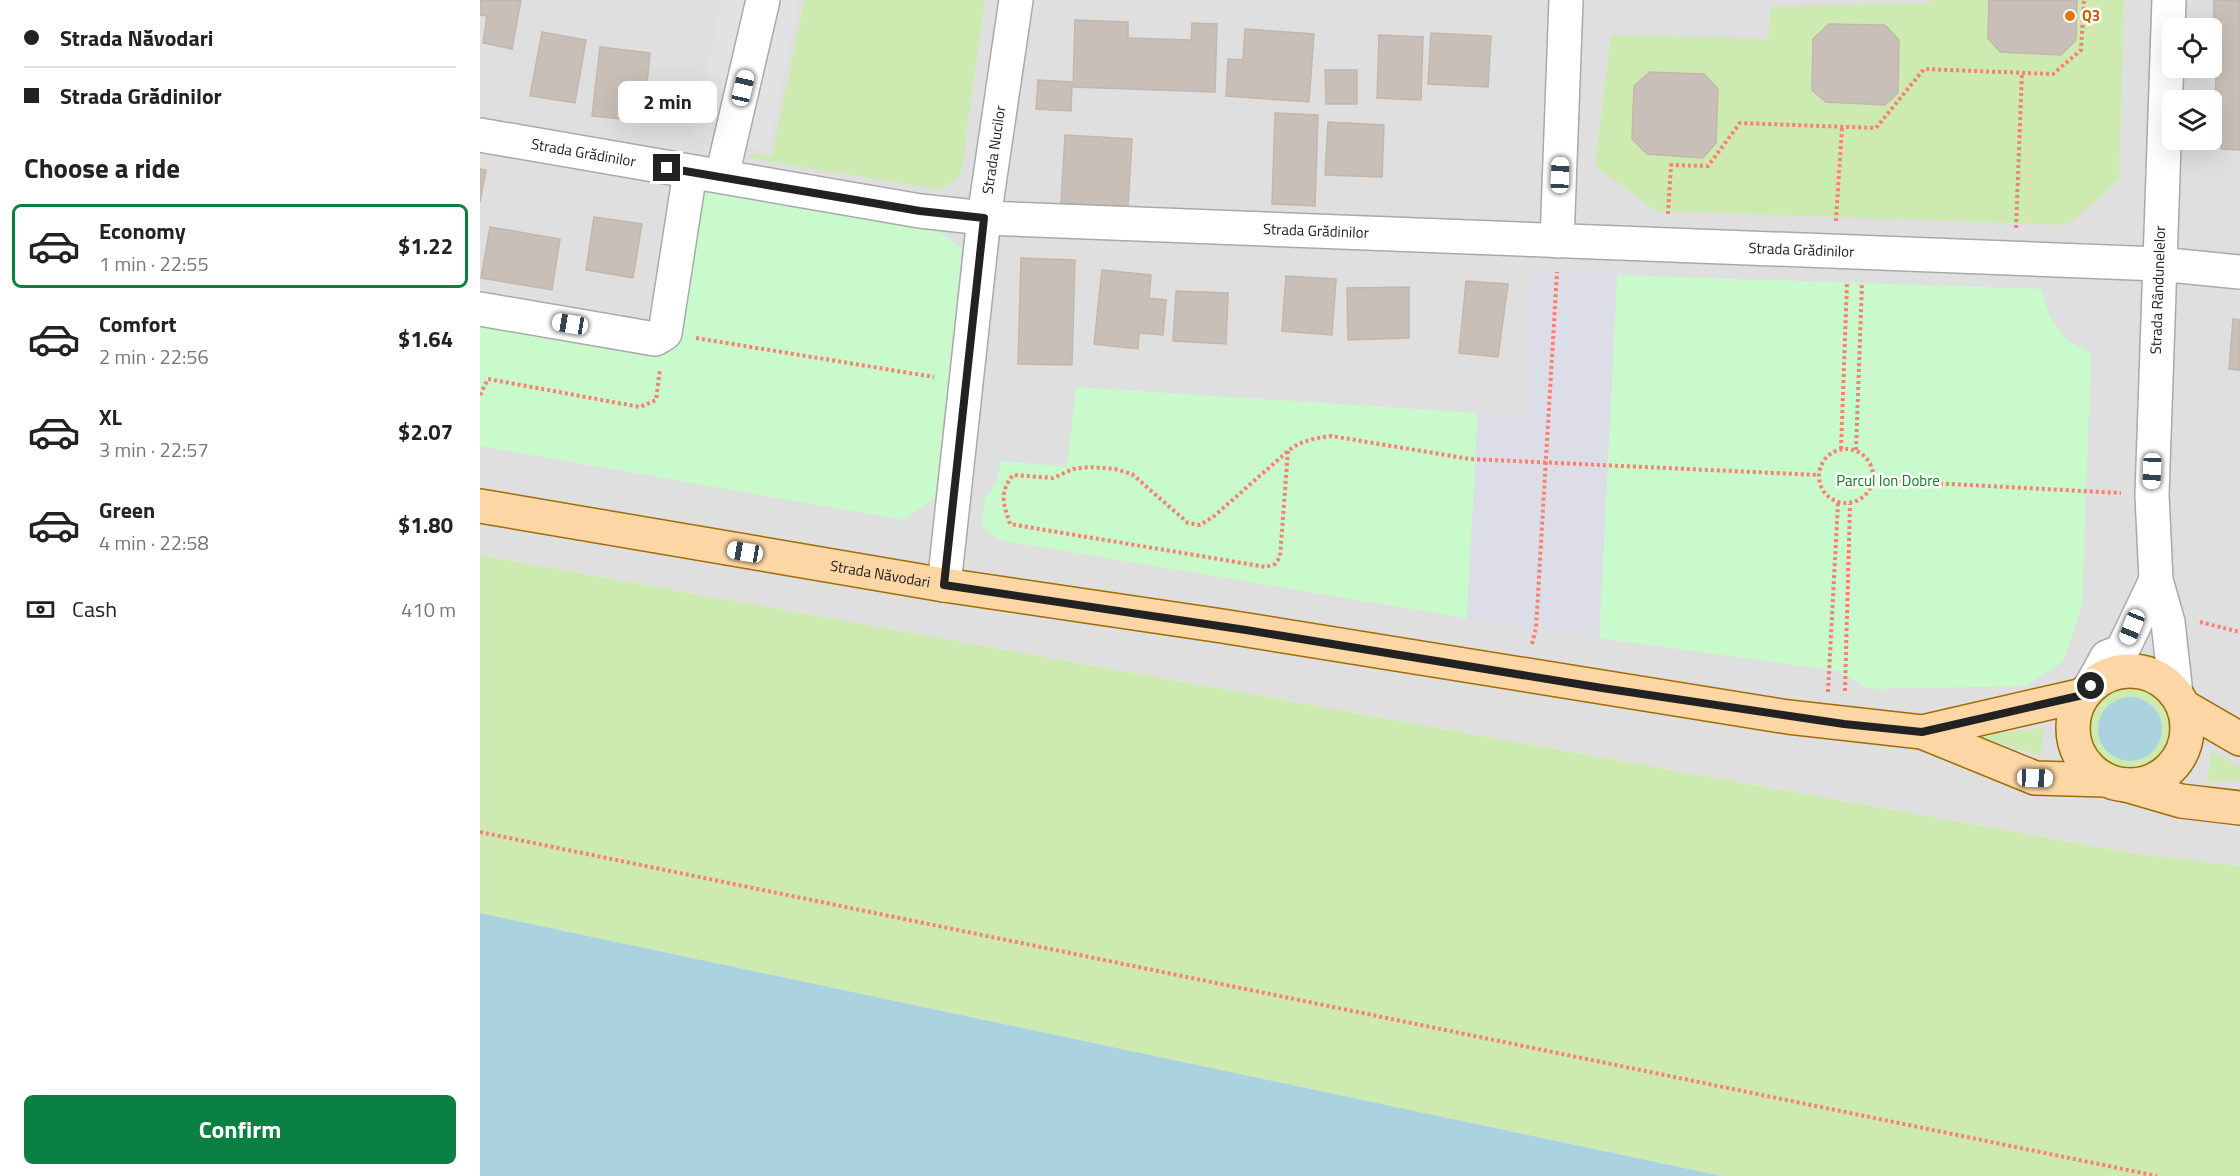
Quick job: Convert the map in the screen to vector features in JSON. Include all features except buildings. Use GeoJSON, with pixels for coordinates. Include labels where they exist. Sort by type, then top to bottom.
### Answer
{"type":"FeatureCollection","features":[{"type":"Feature","properties":{"kind":"main road","name":"Strada Năvodari"},"geometry":{"type":"LineString","coordinates":[[480,506],[944,585],[1211,624],[1835,724],[1922,732],[2035,778],[2115,782],[2181,801],[2240,808]]}},
{"type":"Feature","properties":{"kind":"main road"},"geometry":{"type":"LineString","coordinates":[[2180,700],[2187,726],[2185,746],[2176,763],[2161,776],[2143,784],[2115,782],[2089,768],[2078,752],[2073,733],[2074,713],[2087,690],[2105,676],[2121,671],[2138,671],[2154,676],[2166,683],[2180,700],[2240,739]]}},
{"type":"Feature","properties":{"kind":"main road","name":"Strada Năvodari"},"geometry":{"type":"LineString","coordinates":[[1922,732],[2087,690]]}},
{"type":"Feature","properties":{"kind":"street"},"geometry":{"type":"LineString","coordinates":[[722,176],[763,0]]}},
{"type":"Feature","properties":{"kind":"street","name":"Strada Nucilor"},"geometry":{"type":"LineString","coordinates":[[944,585],[984,218],[1016,0]]}},
{"type":"Feature","properties":{"kind":"street"},"geometry":{"type":"LineString","coordinates":[[1557,241],[1566,0]]}},
{"type":"Feature","properties":{"kind":"street","name":"Strada Rândunelelor"},"geometry":{"type":"LineString","coordinates":[[2169,0],[2152,495],[2156,580],[2168,622],[2180,700]]}},
{"type":"Feature","properties":{"kind":"street","name":"Strada Grădinilor"},"geometry":{"type":"LineString","coordinates":[[480,135],[920,211],[984,218],[2159,264],[2240,272]]}},
{"type":"Feature","properties":{"kind":"street"},"geometry":{"type":"LineString","coordinates":[[480,309],[655,339],[665,333],[690,172]]}},
{"type":"Feature","properties":{"kind":"street","name":"Strada Rândunelelor"},"geometry":{"type":"LineString","coordinates":[[2087,690],[2107,657],[2122,651],[2156,580]]}},
{"type":"Feature","properties":{"kind":"path"},"geometry":{"type":"LineString","coordinates":[[1667,245],[1671,165],[1708,166],[1740,123],[1876,128],[1924,69],[2053,74],[2081,50],[2084,0]]}},
{"type":"Feature","properties":{"kind":"path"},"geometry":{"type":"LineString","coordinates":[[2015,259],[2022,73]]}},
{"type":"Feature","properties":{"kind":"path"},"geometry":{"type":"LineString","coordinates":[[1842,128],[1856,450]]}},
{"type":"Feature","properties":{"kind":"path"},"geometry":{"type":"LineString","coordinates":[[1526,674],[1536,628],[1557,241]]}},
{"type":"Feature","properties":{"kind":"path"},"geometry":{"type":"LineString","coordinates":[[1841,449],[1849,252]]}},
{"type":"Feature","properties":{"kind":"path"},"geometry":{"type":"LineString","coordinates":[[480,395],[488,379],[640,407],[656,400],[665,333],[965,382]]}},
{"type":"Feature","properties":{"kind":"path"},"geometry":{"type":"LineString","coordinates":[[1288,451],[1280,557],[1275,564],[1266,567],[1010,524],[1004,505],[1004,487],[1013,475],[1053,478],[1073,469],[1089,467],[1115,469],[1132,474],[1188,523],[1200,525],[1213,518],[1288,451],[1313,438],[1331,436],[1470,459],[1819,476]]}},
{"type":"Feature","properties":{"kind":"path"},"geometry":{"type":"LineString","coordinates":[[1841,449],[1856,450],[1868,459],[1874,472],[1874,480],[1866,496],[1859,501],[1850,504],[1838,502],[1824,492],[1819,476],[1821,466],[1826,458],[1841,449]]}},
{"type":"Feature","properties":{"kind":"path"},"geometry":{"type":"LineString","coordinates":[[1874,480],[2152,495]]}},
{"type":"Feature","properties":{"kind":"path"},"geometry":{"type":"LineString","coordinates":[[1835,724],[1838,502]]}},
{"type":"Feature","properties":{"kind":"path"},"geometry":{"type":"LineString","coordinates":[[1835,724],[1850,504]]}},
{"type":"Feature","properties":{"kind":"path"},"geometry":{"type":"LineString","coordinates":[[2168,622],[2195,621],[2240,632]]}},
{"type":"Feature","properties":{"kind":"path"},"geometry":{"type":"LineString","coordinates":[[480,832],[2157,1176]]}},
{"type":"Feature","properties":{"kind":"shaded area"},"geometry":{"type":"Polygon","coordinates":[[[480,0],[2240,0],[2240,866],[2138,854],[480,555],[480,0]]]}},
{"type":"Feature","properties":{"kind":"shaded area"},"geometry":{"type":"Polygon","coordinates":[[[722,0],[799,0],[767,153],[694,137],[722,0]]]}},
{"type":"Feature","properties":{"kind":"shaded area"},"geometry":{"type":"Polygon","coordinates":[[[1533,272],[1617,275],[1599,638],[1467,618],[1478,413],[1525,416],[1533,272]]]}},
{"type":"Feature","properties":{"kind":"green space"},"geometry":{"type":"Polygon","coordinates":[[[804,0],[985,0],[961,174],[942,190],[749,158],[751,153],[772,156],[804,0]]]}},
{"type":"Feature","properties":{"kind":"green space"},"geometry":{"type":"Polygon","coordinates":[[[1931,0],[2124,0],[2119,179],[2069,225],[1656,211],[1595,166],[1611,35],[1768,39],[1771,7],[1931,3],[1931,0]]]}},
{"type":"Feature","properties":{"kind":"green space"},"geometry":{"type":"Polygon","coordinates":[[[683,180],[930,224],[962,249],[935,498],[904,520],[480,446],[480,294],[658,325],[683,180]]]}},
{"type":"Feature","properties":{"kind":"green space","name":"Parcul Ion Dobre"},"geometry":{"type":"Polygon","coordinates":[[[1617,275],[2041,289],[2050,317],[2067,340],[2091,353],[2082,606],[2063,662],[2026,686],[1868,689],[1838,671],[1599,638],[1617,275]]]}},
{"type":"Feature","properties":{"kind":"green space"},"geometry":{"type":"Polygon","coordinates":[[[1076,387],[1478,413],[1467,618],[999,540],[982,525],[985,497],[996,484],[1001,461],[1067,467],[1076,387]]]}},
{"type":"Feature","properties":{"kind":"green space"},"geometry":{"type":"Polygon","coordinates":[[[480,555],[2138,854],[2240,866],[2240,1176],[1722,1176],[480,913],[480,555]]]}},
{"type":"Feature","properties":{"kind":"green space"},"geometry":{"type":"Polygon","coordinates":[[[2130,688],[2146,691],[2159,700],[2168,713],[2171,729],[2168,745],[2159,758],[2146,767],[2130,770],[2114,767],[2101,758],[2092,745],[2089,729],[2092,713],[2101,700],[2114,691],[2130,688]]]}},
{"type":"Feature","properties":{"kind":"green space"},"geometry":{"type":"Polygon","coordinates":[[[2044,728],[2040,756],[1973,735],[2044,728]]]}},
{"type":"Feature","properties":{"kind":"green space"},"geometry":{"type":"Polygon","coordinates":[[[2211,752],[2240,767],[2240,781],[2207,782],[2211,752]]]}},
{"type":"Feature","properties":{"kind":"water"},"geometry":{"type":"Polygon","coordinates":[[[2130,697],[2148,703],[2156,711],[2162,729],[2156,747],[2148,755],[2130,761],[2112,755],[2104,747],[2098,729],[2104,711],[2112,703],[2130,697]]]}},
{"type":"Feature","properties":{"kind":"water"},"geometry":{"type":"Polygon","coordinates":[[[480,913],[1722,1176],[480,1176],[480,913]]]}},
{"type":"Feature","properties":{"kind":"place","name":"Q3"},"geometry":{"type":"Point","coordinates":[2070,16]}},
{"type":"Feature","properties":{"kind":"route"},"geometry":{"type":"LineString","coordinates":[[667,168],[920,211],[984,218],[944,585],[1246,630],[1788,717],[1922,732],[2083,695],[2091,686]]}}]}
